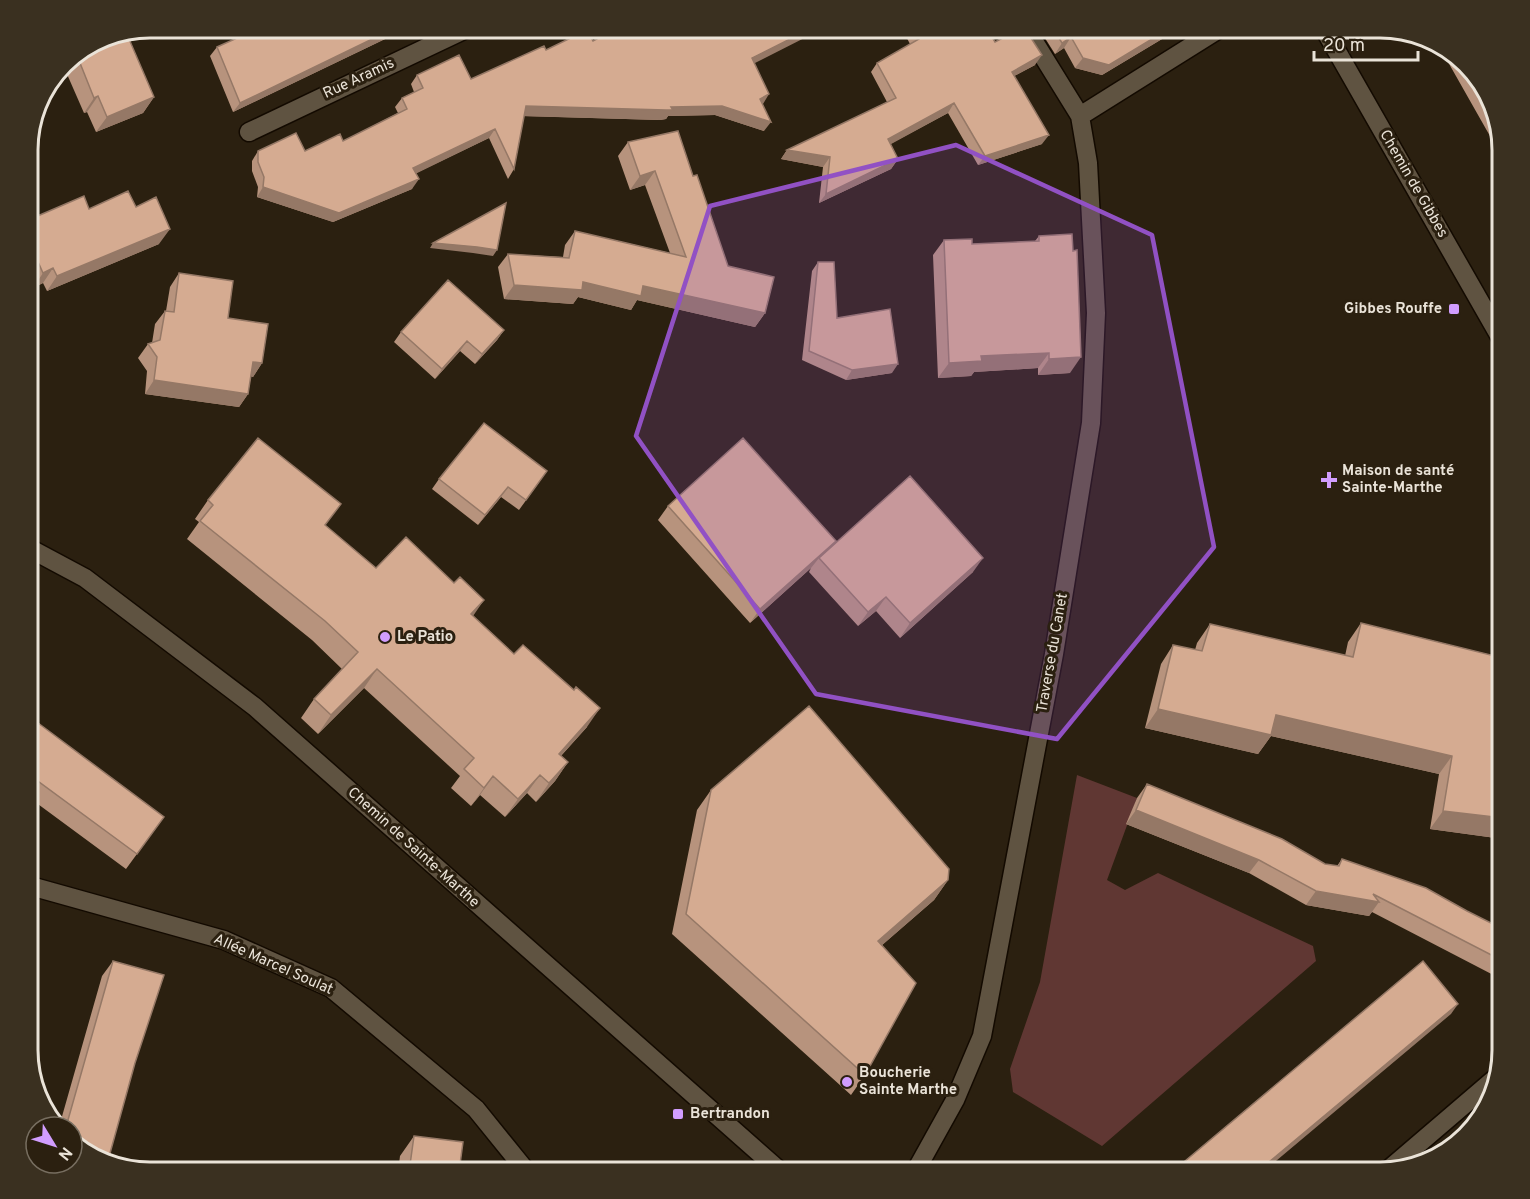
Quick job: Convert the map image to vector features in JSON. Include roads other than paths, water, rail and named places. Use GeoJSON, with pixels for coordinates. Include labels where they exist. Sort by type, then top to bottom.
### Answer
{"type":"FeatureCollection","features":[{"type":"Feature","properties":{"kind":"street","name":"Rue Aramis"},"geometry":{"type":"LineString","coordinates":[[249,132],[447,38]]}},
{"type":"Feature","properties":{"kind":"street"},"geometry":{"type":"LineString","coordinates":[[1032,38],[1080,116],[1204,38]]}},
{"type":"Feature","properties":{"kind":"street","name":"Chemin de Gibbes"},"geometry":{"type":"LineString","coordinates":[[1329,38],[1492,323]]}},
{"type":"Feature","properties":{"kind":"street","name":"Traverse du Canet"},"geometry":{"type":"LineString","coordinates":[[921,1162],[955,1100],[982,1036],[1054,654],[1091,423],[1096,312],[1088,163],[1080,116]]}},
{"type":"Feature","properties":{"kind":"street","name":"Chemin de Sainte-Marthe"},"geometry":{"type":"LineString","coordinates":[[38,553],[85,578],[255,707],[771,1162]]}},
{"type":"Feature","properties":{"kind":"street","name":"Allée Marcel Soulat"},"geometry":{"type":"LineString","coordinates":[[38,888],[224,940],[331,988],[476,1109],[519,1162]]}},
{"type":"Feature","properties":{"kind":"street"},"geometry":{"type":"LineString","coordinates":[[1400,1160],[1487,1085]]}},
{"type":"Feature","properties":{"kind":"place","name":"Gibbes Rouffe"},"geometry":{"type":"Point","coordinates":[1454,309]}},
{"type":"Feature","properties":{"kind":"place","name":"Maison de santé Sainte-Marthe"},"geometry":{"type":"Point","coordinates":[1329,480]}},
{"type":"Feature","properties":{"kind":"place","name":"Le Patio"},"geometry":{"type":"Point","coordinates":[385,637]}},
{"type":"Feature","properties":{"kind":"place","name":"Boucherie Sainte Marthe"},"geometry":{"type":"Point","coordinates":[847,1082]}},
{"type":"Feature","properties":{"kind":"place","name":"Bertrandon"},"geometry":{"type":"Point","coordinates":[678,1114]}}]}
